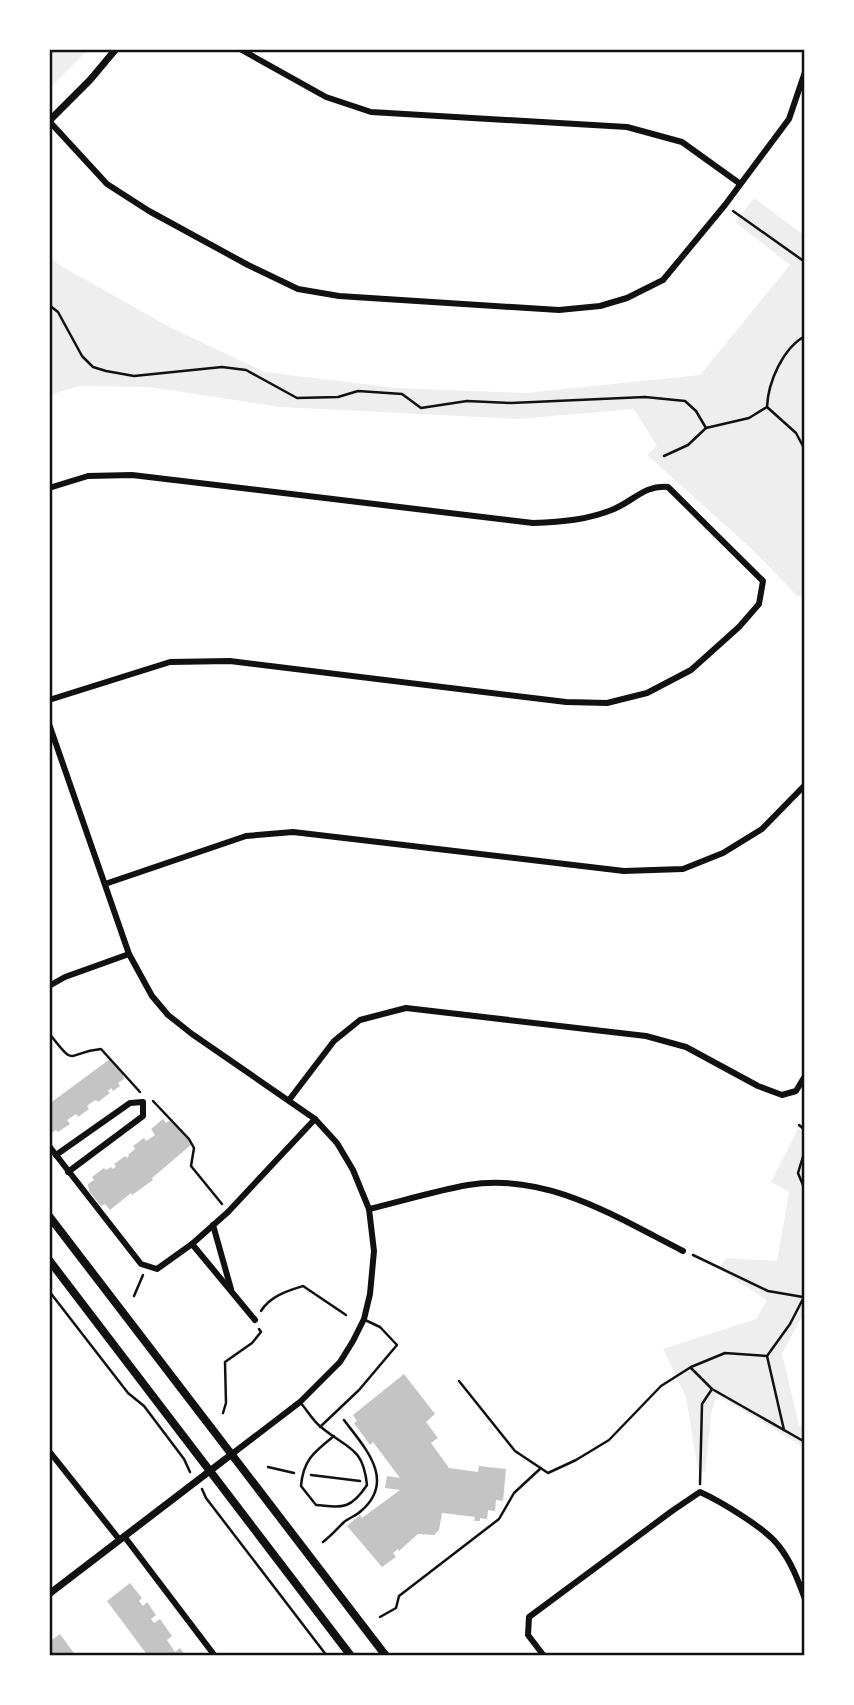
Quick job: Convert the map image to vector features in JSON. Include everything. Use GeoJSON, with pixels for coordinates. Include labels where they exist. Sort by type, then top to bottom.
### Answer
{"type":"FeatureCollection","features":[{"type":"Feature","properties":{"kind":"main road"},"geometry":{"type":"LineString","coordinates":[[49,1216],[386,1656]]}},
{"type":"Feature","properties":{"kind":"main road"},"geometry":{"type":"LineString","coordinates":[[49,1260],[351,1656]]}},
{"type":"Feature","properties":{"kind":"street"},"geometry":{"type":"LineString","coordinates":[[116,49],[49,121],[107,184],[149,211],[298,289],[339,296],[559,310],[600,306],[627,298],[663,280],[789,119],[805,72]]}},
{"type":"Feature","properties":{"kind":"street"},"geometry":{"type":"LineString","coordinates":[[240,49],[326,97],[371,112],[627,127],[682,142],[739,183]]}},
{"type":"Feature","properties":{"kind":"street"},"geometry":{"type":"LineString","coordinates":[[49,488],[88,477],[132,475],[533,523],[570,522],[614,509],[653,485],[668,487],[763,582],[759,604],[739,627],[691,670],[647,694],[607,704],[566,702],[230,661],[170,662],[49,700]]}},
{"type":"Feature","properties":{"kind":"street"},"geometry":{"type":"LineString","coordinates":[[49,724],[129,954],[152,996],[168,1015],[192,1034],[315,1119],[337,1143],[353,1170],[369,1209],[373,1251],[370,1294],[364,1319],[340,1362],[300,1402],[49,1594]]}},
{"type":"Feature","properties":{"kind":"street"},"geometry":{"type":"LineString","coordinates":[[105,884],[246,836],[293,832],[624,871],[683,869],[723,853],[762,829],[805,785]]}},
{"type":"Feature","properties":{"kind":"street"},"geometry":{"type":"LineString","coordinates":[[49,986],[65,977],[129,954]]}},
{"type":"Feature","properties":{"kind":"street"},"geometry":{"type":"LineString","coordinates":[[289,1100],[334,1041],[360,1020],[406,1008],[646,1036],[687,1047],[758,1086],[782,1095],[796,1091],[805,1076]]}},
{"type":"Feature","properties":{"kind":"street"},"geometry":{"type":"LineString","coordinates":[[56,1155],[130,1103],[144,1102],[143,1116],[68,1172]]}},
{"type":"Feature","properties":{"kind":"street"},"geometry":{"type":"LineString","coordinates":[[49,1146],[141,1264],[157,1269],[192,1244],[235,1205],[315,1119]]}},
{"type":"Feature","properties":{"kind":"street"},"geometry":{"type":"LineString","coordinates":[[369,1209],[470,1185],[521,1185],[556,1190],[589,1203],[683,1251]]}},
{"type":"Feature","properties":{"kind":"street"},"geometry":{"type":"LineString","coordinates":[[213,1225],[232,1291]]}},
{"type":"Feature","properties":{"kind":"street"},"geometry":{"type":"LineString","coordinates":[[192,1244],[255,1320]]}},
{"type":"Feature","properties":{"kind":"street"},"geometry":{"type":"LineString","coordinates":[[49,1451],[122,1537],[215,1656]]}},
{"type":"Feature","properties":{"kind":"street"},"geometry":{"type":"LineString","coordinates":[[544,1656],[528,1635],[529,1618],[700,1492],[723,1504],[776,1542],[793,1567],[805,1599]]}},
{"type":"Feature","properties":{"kind":"lane"},"geometry":{"type":"LineString","coordinates":[[320,1427],[359,1390],[397,1345],[380,1327],[364,1319]]}},
{"type":"Feature","properties":{"kind":"lane"},"geometry":{"type":"LineString","coordinates":[[300,1402],[320,1427],[334,1436],[355,1450],[366,1470],[367,1482],[356,1500],[338,1507],[316,1505],[301,1486],[302,1474],[311,1455],[334,1436]]}},
{"type":"Feature","properties":{"kind":"path"},"geometry":{"type":"LineString","coordinates":[[724,205],[805,262]]}},
{"type":"Feature","properties":{"kind":"path"},"geometry":{"type":"LineString","coordinates":[[49,305],[58,312],[82,356],[93,367],[106,371],[134,376],[222,367],[246,370],[297,398],[338,397],[358,391],[402,394],[421,408],[467,401],[511,403],[645,397],[685,401],[696,411],[706,428]]}},
{"type":"Feature","properties":{"kind":"path"},"geometry":{"type":"LineString","coordinates":[[767,407],[768,395],[787,351],[805,336]]}},
{"type":"Feature","properties":{"kind":"path"},"geometry":{"type":"LineString","coordinates":[[664,456],[688,445],[706,428],[749,418],[767,407]]}},
{"type":"Feature","properties":{"kind":"path"},"geometry":{"type":"LineString","coordinates":[[767,407],[796,433],[805,450]]}},
{"type":"Feature","properties":{"kind":"path"},"geometry":{"type":"LineString","coordinates":[[799,1125],[805,1130]]}},
{"type":"Feature","properties":{"kind":"path"},"geometry":{"type":"LineString","coordinates":[[805,1150],[798,1173],[805,1190]]}},
{"type":"Feature","properties":{"kind":"path"},"geometry":{"type":"LineString","coordinates":[[683,1251],[716,1264],[768,1291],[805,1297],[767,1356],[784,1430]]}},
{"type":"Feature","properties":{"kind":"path"},"geometry":{"type":"LineString","coordinates":[[134,1296],[147,1266]]}},
{"type":"Feature","properties":{"kind":"path"},"geometry":{"type":"LineString","coordinates":[[223,1413],[226,1403],[225,1362],[259,1335],[261,1332],[255,1320],[267,1302],[286,1291],[303,1286],[346,1315]]}},
{"type":"Feature","properties":{"kind":"path"},"geometry":{"type":"LineString","coordinates":[[49,1291],[128,1393],[144,1406],[184,1459],[185,1466]]}},
{"type":"Feature","properties":{"kind":"path"},"geometry":{"type":"LineString","coordinates":[[459,1381],[515,1451],[548,1473],[609,1440],[661,1386],[691,1367],[725,1353],[767,1356]]}},
{"type":"Feature","properties":{"kind":"path"},"geometry":{"type":"LineString","coordinates":[[691,1367],[712,1389],[805,1441]]}},
{"type":"Feature","properties":{"kind":"path"},"geometry":{"type":"LineString","coordinates":[[700,1492],[702,1404],[712,1389]]}},
{"type":"Feature","properties":{"kind":"path"},"geometry":{"type":"LineString","coordinates":[[268,1467],[377,1484]]}},
{"type":"Feature","properties":{"kind":"path"},"geometry":{"type":"LineString","coordinates":[[380,1617],[396,1608],[398,1596],[499,1519],[514,1493],[541,1468]]}},
{"type":"Feature","properties":{"kind":"path"},"geometry":{"type":"LineString","coordinates":[[205,1493],[206,1498],[327,1656]]}},
{"type":"Feature","properties":{"kind":"shaded area"},"geometry":{"type":"Polygon","coordinates":[[[49,49],[89,49],[49,89],[49,49]]]}},
{"type":"Feature","properties":{"kind":"shaded area"},"geometry":{"type":"Polygon","coordinates":[[[754,198],[805,236],[805,593],[798,597],[755,552],[647,455],[657,446],[634,409],[518,419],[281,407],[148,387],[79,386],[49,395],[49,256],[58,264],[169,327],[265,372],[396,388],[526,393],[700,375],[790,265],[735,222],[754,198]]]}},
{"type":"Feature","properties":{"kind":"shaded area"},"geometry":{"type":"Polygon","coordinates":[[[805,1127],[805,1318],[802,1317],[782,1353],[799,1425],[805,1429],[805,1448],[717,1395],[712,1409],[705,1472],[698,1471],[686,1397],[663,1349],[756,1319],[767,1300],[719,1269],[726,1258],[777,1261],[789,1192],[771,1182],[798,1129],[805,1127]]]}},
{"type":"Feature","properties":{"kind":"building"},"geometry":{"type":"Polygon","coordinates":[[[110,1059],[123,1074],[124,1079],[118,1083],[120,1086],[113,1091],[111,1088],[108,1091],[110,1093],[98,1102],[92,1102],[87,1106],[89,1109],[78,1117],[76,1114],[67,1120],[70,1124],[50,1134],[49,1104],[110,1059]]]}},
{"type":"Feature","properties":{"kind":"building"},"geometry":{"type":"Polygon","coordinates":[[[163,1119],[166,1123],[172,1119],[192,1144],[152,1178],[153,1180],[110,1210],[105,1204],[101,1206],[89,1191],[88,1184],[94,1180],[92,1177],[104,1168],[113,1169],[116,1166],[114,1164],[125,1156],[127,1158],[135,1149],[133,1146],[144,1138],[146,1141],[155,1135],[151,1129],[163,1119]]]}},
{"type":"Feature","properties":{"kind":"building"},"geometry":{"type":"Polygon","coordinates":[[[404,1374],[435,1414],[426,1422],[438,1438],[431,1443],[449,1468],[478,1472],[479,1466],[506,1469],[503,1501],[496,1500],[495,1511],[488,1510],[487,1519],[480,1518],[480,1521],[474,1521],[475,1517],[442,1513],[439,1530],[434,1535],[418,1534],[393,1553],[396,1557],[382,1567],[347,1526],[400,1490],[385,1488],[387,1476],[400,1478],[373,1442],[370,1445],[354,1423],[357,1421],[353,1415],[404,1374]]]}},
{"type":"Feature","properties":{"kind":"building"},"geometry":{"type":"Polygon","coordinates":[[[130,1583],[142,1598],[139,1601],[143,1606],[147,1602],[156,1615],[151,1619],[154,1623],[160,1619],[172,1636],[167,1640],[175,1652],[180,1648],[186,1656],[148,1656],[107,1601],[130,1583]]]}},
{"type":"Feature","properties":{"kind":"building"},"geometry":{"type":"Polygon","coordinates":[[[60,1634],[76,1656],[49,1656],[49,1642],[60,1634]]]}}]}
